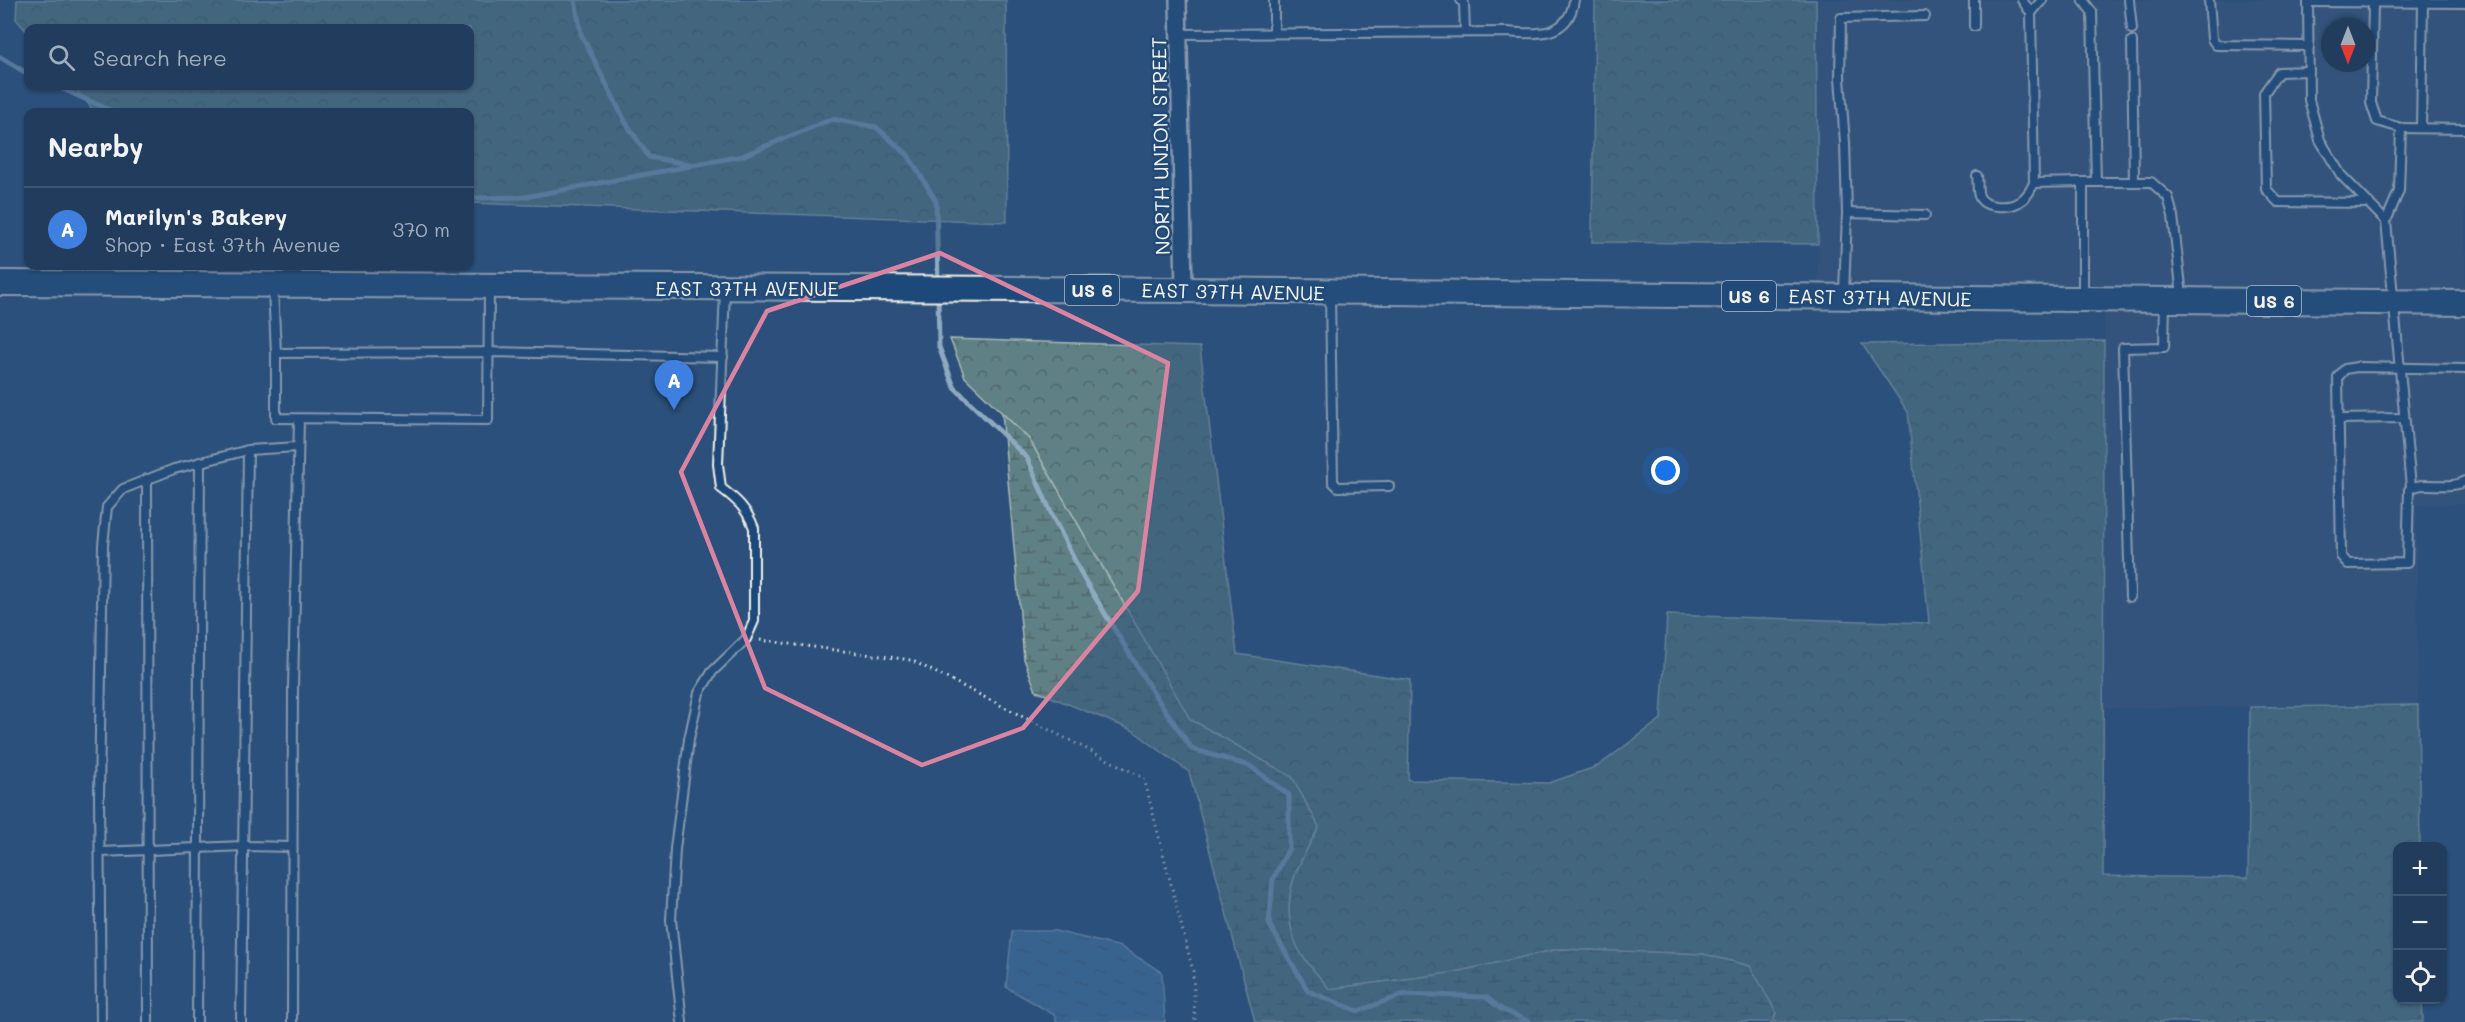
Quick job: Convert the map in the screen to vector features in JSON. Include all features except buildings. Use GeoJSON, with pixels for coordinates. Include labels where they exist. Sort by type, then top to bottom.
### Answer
{"type":"FeatureCollection","features":[{"type":"Feature","properties":{"kind":"main road","name":"EAST 37TH AVENUE"},"geometry":{"type":"LineString","coordinates":[[0,283],[1184,290],[2465,303]]}},
{"type":"Feature","properties":{"kind":"street","name":"NORTH UNION STREET"},"geometry":{"type":"LineString","coordinates":[[1178,0],[1184,290]]}},
{"type":"Feature","properties":{"kind":"lane"},"geometry":{"type":"LineString","coordinates":[[1274,0],[1274,33]]}},
{"type":"Feature","properties":{"kind":"lane"},"geometry":{"type":"LineString","coordinates":[[1461,0],[1464,4],[1465,32]]}},
{"type":"Feature","properties":{"kind":"lane"},"geometry":{"type":"LineString","coordinates":[[1178,34],[1465,32],[1531,34],[1550,32],[1566,22],[1572,11],[1574,0]]}},
{"type":"Feature","properties":{"kind":"lane"},"geometry":{"type":"LineString","coordinates":[[1974,0],[1974,26]]}},
{"type":"Feature","properties":{"kind":"lane"},"geometry":{"type":"LineString","coordinates":[[1977,176],[1979,196],[1984,203],[1992,206],[2018,204],[2028,195],[2034,183],[2031,13],[2022,0]]}},
{"type":"Feature","properties":{"kind":"lane"},"geometry":{"type":"LineString","coordinates":[[2031,13],[2042,0]]}},
{"type":"Feature","properties":{"kind":"lane"},"geometry":{"type":"LineString","coordinates":[[2083,0],[2092,12],[2096,182]]}},
{"type":"Feature","properties":{"kind":"lane"},"geometry":{"type":"LineString","coordinates":[[2129,0],[2132,28]]}},
{"type":"Feature","properties":{"kind":"lane"},"geometry":{"type":"LineString","coordinates":[[2209,0],[2212,39],[2216,45],[2308,46]]}},
{"type":"Feature","properties":{"kind":"lane"},"geometry":{"type":"LineString","coordinates":[[2385,220],[2341,175],[2320,140],[2309,100],[2308,1],[2465,3]]}},
{"type":"Feature","properties":{"kind":"lane"},"geometry":{"type":"LineString","coordinates":[[2373,3],[2371,103],[2377,121],[2401,128],[2465,129]]}},
{"type":"Feature","properties":{"kind":"lane"},"geometry":{"type":"LineString","coordinates":[[2421,128],[2423,3]]}},
{"type":"Feature","properties":{"kind":"lane"},"geometry":{"type":"LineString","coordinates":[[1844,297],[1847,213],[1840,78],[1841,18],[1926,16]]}},
{"type":"Feature","properties":{"kind":"lane"},"geometry":{"type":"LineString","coordinates":[[2132,41],[2134,182]]}},
{"type":"Feature","properties":{"kind":"lane"},"geometry":{"type":"LineString","coordinates":[[2309,71],[2279,72],[2264,93],[2266,189],[2278,202],[2369,203]]}},
{"type":"Feature","properties":{"kind":"lane"},"geometry":{"type":"LineString","coordinates":[[2401,128],[2399,191],[2385,220],[2398,368],[2411,487],[2409,490],[2407,563],[2348,564],[2341,556],[2338,377],[2345,369],[2398,368],[2465,369]]}},
{"type":"Feature","properties":{"kind":"lane"},"geometry":{"type":"LineString","coordinates":[[2083,182],[2083,300]]}},
{"type":"Feature","properties":{"kind":"lane"},"geometry":{"type":"LineString","coordinates":[[2034,183],[2151,182],[2168,197],[2173,216],[2174,300],[2164,347],[2123,348],[2130,597]]}},
{"type":"Feature","properties":{"kind":"lane"},"geometry":{"type":"LineString","coordinates":[[1847,213],[1926,214]]}},
{"type":"Feature","properties":{"kind":"lane"},"geometry":{"type":"LineString","coordinates":[[273,286],[276,418],[488,420],[489,286]]}},
{"type":"Feature","properties":{"kind":"lane"},"geometry":{"type":"LineString","coordinates":[[682,1022],[671,920],[675,849],[689,739],[699,693],[712,672],[746,639],[754,621],[754,528],[749,514],[742,505],[722,488],[718,464],[726,288]]}},
{"type":"Feature","properties":{"kind":"lane"},"geometry":{"type":"LineString","coordinates":[[1330,292],[1333,482],[1338,487],[1389,486]]}},
{"type":"Feature","properties":{"kind":"lane"},"geometry":{"type":"LineString","coordinates":[[276,353],[488,351],[723,357]]}},
{"type":"Feature","properties":{"kind":"lane"},"geometry":{"type":"LineString","coordinates":[[2339,419],[2404,418]]}},
{"type":"Feature","properties":{"kind":"lane"},"geometry":{"type":"LineString","coordinates":[[292,1022],[292,847],[299,419]]}},
{"type":"Feature","properties":{"kind":"lane"},"geometry":{"type":"LineString","coordinates":[[101,1022],[99,796],[103,545],[107,507],[123,489],[200,462],[248,450],[298,447]]}},
{"type":"Feature","properties":{"kind":"lane"},"geometry":{"type":"LineString","coordinates":[[241,1022],[248,450]]}},
{"type":"Feature","properties":{"kind":"lane"},"geometry":{"type":"LineString","coordinates":[[197,1022],[200,462]]}},
{"type":"Feature","properties":{"kind":"lane"},"geometry":{"type":"LineString","coordinates":[[147,479],[148,1022]]}},
{"type":"Feature","properties":{"kind":"lane"},"geometry":{"type":"LineString","coordinates":[[2411,487],[2451,486],[2465,481]]}},
{"type":"Feature","properties":{"kind":"lane"},"geometry":{"type":"LineString","coordinates":[[101,852],[244,846],[292,847]]}},
{"type":"Feature","properties":{"kind":"path"},"geometry":{"type":"LineString","coordinates":[[746,639],[911,660],[1144,778],[1193,970],[1195,1022]]}},
{"type":"Feature","properties":{"kind":"highlighted area"},"geometry":{"type":"Polygon","coordinates":[[[940,253],[1168,363],[1138,591],[1023,728],[922,765],[765,688],[681,472],[767,311],[940,253]]]}},
{"type":"Feature","properties":{"kind":"shaded area"},"geometry":{"type":"Polygon","coordinates":[[[1816,0],[2465,0],[2465,295],[1818,289],[1816,0]]]}},
{"type":"Feature","properties":{"kind":"shaded area"},"geometry":{"type":"Polygon","coordinates":[[[2104,305],[2465,311],[2465,504],[2416,505],[2418,705],[2105,708],[2104,305]]]}},
{"type":"Feature","properties":{"kind":"green space"},"geometry":{"type":"Polygon","coordinates":[[[17,0],[1006,0],[1007,222],[474,203],[474,108],[92,108],[76,90],[474,90],[474,24],[24,24],[24,28],[16,19],[17,0]]]}},
{"type":"Feature","properties":{"kind":"green space"},"geometry":{"type":"Polygon","coordinates":[[[1595,0],[1816,0],[1818,244],[1592,242],[1595,0]]]}},
{"type":"Feature","properties":{"kind":"green space"},"geometry":{"type":"Polygon","coordinates":[[[950,339],[1200,347],[1237,654],[1410,680],[1408,780],[1549,783],[1598,766],[1661,719],[1667,615],[1929,623],[1908,412],[1862,344],[2104,341],[2103,876],[2248,878],[2250,707],[2418,705],[2420,842],[2393,842],[2393,1004],[2422,1004],[2423,1022],[1773,1022],[1776,1012],[1750,966],[1703,954],[1559,949],[1451,973],[1329,989],[1302,956],[1291,928],[1289,912],[1292,883],[1319,827],[1292,777],[1190,719],[1029,439],[965,377],[950,339]]]}},
{"type":"Feature","properties":{"kind":"green space"},"geometry":{"type":"Polygon","coordinates":[[[1002,413],[1029,439],[1190,719],[1292,777],[1319,827],[1292,883],[1289,912],[1291,927],[1302,956],[1329,989],[1451,973],[1559,949],[1703,954],[1750,966],[1776,1012],[1773,1022],[1255,1022],[1189,772],[1132,730],[1036,691],[1024,659],[1002,413]]]}},
{"type":"Feature","properties":{"kind":"water"},"geometry":{"type":"Polygon","coordinates":[[[1012,931],[1055,931],[1121,947],[1162,972],[1165,1022],[1056,1022],[1056,1016],[1006,987],[1012,931]]]}},
{"type":"Feature","properties":{"kind":"waterway"},"geometry":{"type":"LineString","coordinates":[[575,0],[581,34],[626,123],[649,157],[693,165],[742,156],[832,119],[876,127],[908,155],[936,201],[938,282]]}},
{"type":"Feature","properties":{"kind":"waterway"},"geometry":{"type":"LineString","coordinates":[[0,57],[24,72]]}},
{"type":"Feature","properties":{"kind":"waterway"},"geometry":{"type":"LineString","coordinates":[[65,90],[105,108]]}},
{"type":"Feature","properties":{"kind":"waterway"},"geometry":{"type":"LineString","coordinates":[[474,198],[525,197],[690,166]]}},
{"type":"Feature","properties":{"kind":"waterway"},"geometry":{"type":"LineString","coordinates":[[938,294],[939,347],[954,387],[1027,458],[1084,579],[1152,691],[1192,749],[1250,766],[1289,795],[1289,848],[1273,879],[1269,924],[1308,991],[1358,1011],[1405,994],[1486,997],[1501,1009],[1530,1022]]}},
{"type":"Feature","properties":{"kind":"place","name":"Marilyn's Bakery"},"geometry":{"type":"Point","coordinates":[674,410]}}]}
